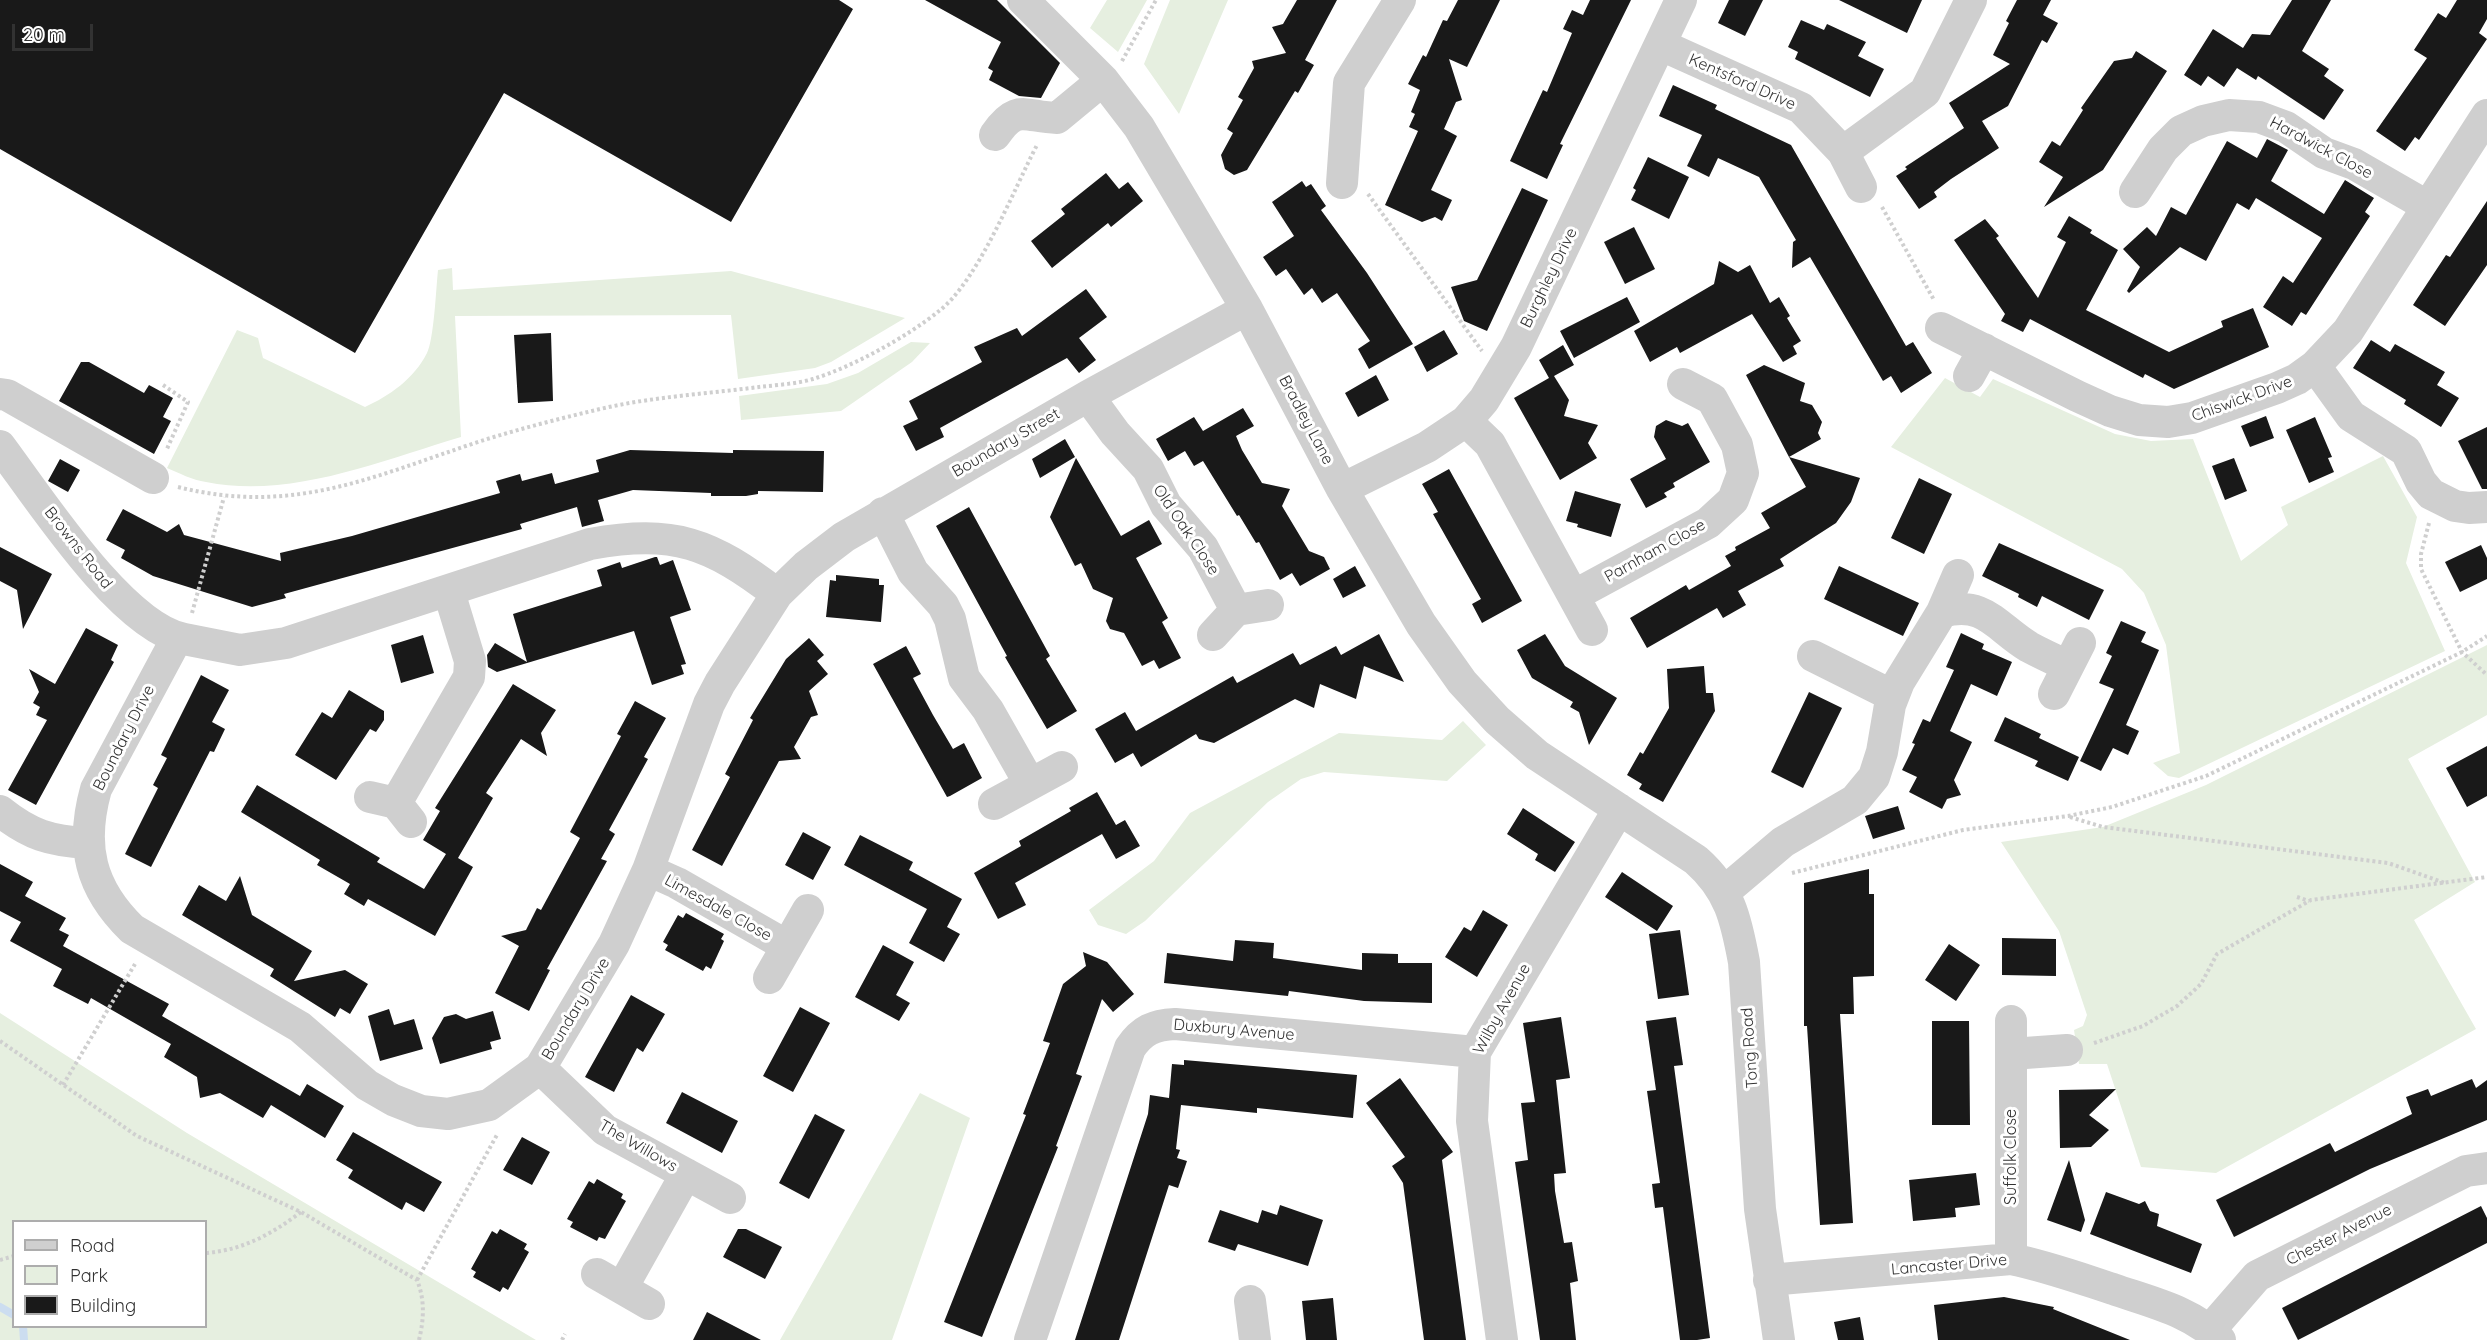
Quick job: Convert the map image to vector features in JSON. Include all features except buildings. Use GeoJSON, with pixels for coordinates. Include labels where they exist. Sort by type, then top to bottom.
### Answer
{"type":"FeatureCollection","features":[{"type":"Feature","properties":{"kind":"street","name":"Bradley Lane"},"geometry":{"type":"LineString","coordinates":[[1023,0],[1103,80],[1139,127],[1247,309],[1342,489],[1421,624],[1462,681],[1497,720],[1537,755],[1620,809]]}},
{"type":"Feature","properties":{"kind":"street"},"geometry":{"type":"LineString","coordinates":[[1342,175],[1355,135],[1349,83],[1400,0]]}},
{"type":"Feature","properties":{"kind":"street","name":"Burghley Drive"},"geometry":{"type":"LineString","coordinates":[[1342,489],[1428,447],[1466,421],[1484,400],[1516,347],[1681,0]]}},
{"type":"Feature","properties":{"kind":"street"},"geometry":{"type":"LineString","coordinates":[[1843,152],[1924,92],[1971,0]]}},
{"type":"Feature","properties":{"kind":"street","name":"Kentsford Drive"},"geometry":{"type":"LineString","coordinates":[[1661,45],[1801,108],[1843,152],[1862,187]]}},
{"type":"Feature","properties":{"kind":"street"},"geometry":{"type":"LineString","coordinates":[[994,135],[1007,118],[1019,113],[1057,118],[1103,80]]}},
{"type":"Feature","properties":{"kind":"street","name":"Hardwick Close"},"geometry":{"type":"LineString","coordinates":[[2135,192],[2161,169],[2163,149],[2181,131],[2203,121],[2229,115],[2259,117],[2286,127],[2324,153],[2354,164],[2427,206]]}},
{"type":"Feature","properties":{"kind":"street","name":"Chiswick Drive"},"geometry":{"type":"LineString","coordinates":[[1941,328],[1976,362],[2139,420],[2168,422],[2192,418],[2277,388],[2297,379],[2315,366],[2348,331],[2487,115]]}},
{"type":"Feature","properties":{"kind":"street","name":"Boundary Street"},"geometry":{"type":"LineString","coordinates":[[777,594],[806,566],[883,513],[1247,309]]}},
{"type":"Feature","properties":{"kind":"street"},"geometry":{"type":"LineString","coordinates":[[2315,366],[2352,416],[2406,451],[2421,482],[2431,494],[2455,506],[2487,507]]}},
{"type":"Feature","properties":{"kind":"street","name":"Parnham Close"},"geometry":{"type":"LineString","coordinates":[[1575,595],[1708,524],[1733,500],[1743,473],[1737,445],[1712,399],[1683,384]]}},
{"type":"Feature","properties":{"kind":"street"},"geometry":{"type":"LineString","coordinates":[[0,394],[7,395],[153,478]]}},
{"type":"Feature","properties":{"kind":"street","name":"Old Oak Close"},"geometry":{"type":"LineString","coordinates":[[1089,396],[1115,433],[1148,469],[1166,505],[1203,548],[1236,610]]}},
{"type":"Feature","properties":{"kind":"street"},"geometry":{"type":"LineString","coordinates":[[1466,421],[1490,444],[1575,595],[1592,630]]}},
{"type":"Feature","properties":{"kind":"street","name":"Browns Road"},"geometry":{"type":"LineString","coordinates":[[0,446],[107,588],[140,615],[181,639],[240,650],[286,643],[449,592],[590,544],[651,537],[681,541],[712,551],[741,567],[777,594]]}},
{"type":"Feature","properties":{"kind":"street"},"geometry":{"type":"LineString","coordinates":[[883,513],[913,573],[946,612],[964,678],[988,710],[1030,784]]}},
{"type":"Feature","properties":{"kind":"street"},"geometry":{"type":"LineString","coordinates":[[1724,892],[1783,842],[1855,800],[1874,777],[1882,752],[1893,696],[1942,612],[1958,575]]}},
{"type":"Feature","properties":{"kind":"street"},"geometry":{"type":"LineString","coordinates":[[392,807],[469,677],[470,661],[449,592]]}},
{"type":"Feature","properties":{"kind":"street","name":"Boundary Drive"},"geometry":{"type":"LineString","coordinates":[[181,639],[96,789],[88,843],[100,891],[114,911],[132,929],[300,1027],[367,1085],[393,1100],[421,1111],[448,1114],[489,1105],[509,1093],[540,1068],[614,945],[648,870],[710,704],[720,683],[777,594]]}},
{"type":"Feature","properties":{"kind":"street"},"geometry":{"type":"LineString","coordinates":[[1213,635],[1236,610],[1268,605]]}},
{"type":"Feature","properties":{"kind":"street"},"geometry":{"type":"LineString","coordinates":[[1942,612],[1957,608],[1980,610],[2028,646],[2067,668]]}},
{"type":"Feature","properties":{"kind":"street"},"geometry":{"type":"LineString","coordinates":[[1813,656],[1893,696]]}},
{"type":"Feature","properties":{"kind":"street"},"geometry":{"type":"LineString","coordinates":[[994,804],[1062,767]]}},
{"type":"Feature","properties":{"kind":"street","name":"Tong Road"},"geometry":{"type":"LineString","coordinates":[[1620,809],[1696,860],[1714,876],[1724,892],[1737,925],[1744,962],[1760,1209],[1779,1340]]}},
{"type":"Feature","properties":{"kind":"street","name":"Wilby Avenue"},"geometry":{"type":"LineString","coordinates":[[1502,1340],[1472,1121],[1475,1052],[1620,809]]}},
{"type":"Feature","properties":{"kind":"street"},"geometry":{"type":"LineString","coordinates":[[0,811],[21,828],[44,838],[88,843]]}},
{"type":"Feature","properties":{"kind":"street","name":"Limesdale Close"},"geometry":{"type":"LineString","coordinates":[[648,870],[676,883],[787,946]]}},
{"type":"Feature","properties":{"kind":"street","name":"Limesdale Close"},"geometry":{"type":"LineString","coordinates":[[769,978],[808,910]]}},
{"type":"Feature","properties":{"kind":"street","name":"Suffolk Close"},"geometry":{"type":"LineString","coordinates":[[2011,1022],[2011,1259]]}},
{"type":"Feature","properties":{"kind":"street","name":"Duxbury Avenue"},"geometry":{"type":"LineString","coordinates":[[1030,1340],[1130,1048],[1145,1030],[1155,1026],[1175,1024],[1475,1052]]}},
{"type":"Feature","properties":{"kind":"street"},"geometry":{"type":"LineString","coordinates":[[2011,1054],[2067,1050]]}},
{"type":"Feature","properties":{"kind":"street","name":"The Willows"},"geometry":{"type":"LineString","coordinates":[[540,1068],[606,1130],[730,1198]]}},
{"type":"Feature","properties":{"kind":"street","name":"Chester Avenue"},"geometry":{"type":"LineString","coordinates":[[2215,1335],[2257,1276],[2466,1171],[2487,1168]]}},
{"type":"Feature","properties":{"kind":"street","name":"The Willows"},"geometry":{"type":"LineString","coordinates":[[649,1304],[610,1281],[686,1174]]}},
{"type":"Feature","properties":{"kind":"street","name":"Lancaster Drive"},"geometry":{"type":"LineString","coordinates":[[1769,1280],[2011,1259],[2040,1264],[2172,1309],[2215,1335]]}},
{"type":"Feature","properties":{"kind":"street"},"geometry":{"type":"LineString","coordinates":[[1250,1301],[1255,1340]]}},
{"type":"Feature","properties":{"kind":"path"},"geometry":{"type":"LineString","coordinates":[[1103,80],[1127,56],[1156,0]]}},
{"type":"Feature","properties":{"kind":"path"},"geometry":{"type":"LineString","coordinates":[[163,386],[189,402],[153,478],[179,488],[225,497],[262,498],[308,494],[388,475],[481,441],[600,409],[811,380],[848,366],[940,311],[957,293],[973,272],[1038,142],[1057,118]]}},
{"type":"Feature","properties":{"kind":"path"},"geometry":{"type":"LineString","coordinates":[[1342,175],[1355,177],[1500,376]]}},
{"type":"Feature","properties":{"kind":"path"},"geometry":{"type":"LineString","coordinates":[[1862,187],[1872,190],[1940,310],[1941,328]]}},
{"type":"Feature","properties":{"kind":"path"},"geometry":{"type":"LineString","coordinates":[[2431,494],[2429,528],[2421,554],[2421,569],[2462,652],[2487,675]]}},
{"type":"Feature","properties":{"kind":"path"},"geometry":{"type":"LineString","coordinates":[[181,639],[225,497]]}},
{"type":"Feature","properties":{"kind":"path"},"geometry":{"type":"LineString","coordinates":[[1763,859],[1783,872],[1795,874],[1963,830],[2067,816],[2112,807],[2206,776],[2462,652],[2487,636]]}},
{"type":"Feature","properties":{"kind":"path"},"geometry":{"type":"LineString","coordinates":[[2067,816],[2103,827],[2388,863],[2449,884]]}},
{"type":"Feature","properties":{"kind":"path"},"geometry":{"type":"LineString","coordinates":[[2067,1050],[2143,1026],[2177,1006],[2201,984],[2217,954],[2309,901],[2449,884],[2487,877]]}},
{"type":"Feature","properties":{"kind":"path"},"geometry":{"type":"LineString","coordinates":[[2297,897],[2309,901]]}},
{"type":"Feature","properties":{"kind":"path"},"geometry":{"type":"LineString","coordinates":[[63,1085],[149,940]]}},
{"type":"Feature","properties":{"kind":"path"},"geometry":{"type":"LineString","coordinates":[[0,1041],[137,1136],[301,1212],[417,1280],[422,1293],[423,1312],[419,1340]]}},
{"type":"Feature","properties":{"kind":"path"},"geometry":{"type":"LineString","coordinates":[[417,1280],[496,1138],[504,1117],[509,1093]]}},
{"type":"Feature","properties":{"kind":"path"},"geometry":{"type":"LineString","coordinates":[[207,1253],[221,1252],[259,1240],[301,1212]]}},
{"type":"Feature","properties":{"kind":"path"},"geometry":{"type":"LineString","coordinates":[[562,1340],[565,1334]]}},
{"type":"Feature","properties":{"kind":"green space"},"geometry":{"type":"Polygon","coordinates":[[[1107,0],[1147,0],[1118,52],[1090,28],[1107,0]]]}},
{"type":"Feature","properties":{"kind":"green space"},"geometry":{"type":"Polygon","coordinates":[[[1170,0],[1228,0],[1179,114],[1144,64],[1170,0]]]}},
{"type":"Feature","properties":{"kind":"green space"},"geometry":{"type":"Polygon","coordinates":[[[452,268],[453,290],[731,271],[905,318],[831,362],[815,368],[738,379],[731,315],[455,316],[461,437],[335,475],[270,486],[238,486],[206,482],[167,468],[237,330],[258,338],[263,358],[365,407],[400,386],[422,362],[431,337],[438,270],[452,268]]]}},
{"type":"Feature","properties":{"kind":"green space"},"geometry":{"type":"Polygon","coordinates":[[[911,342],[930,343],[912,362],[841,411],[741,420],[739,396],[827,384],[858,373],[911,342]]]}},
{"type":"Feature","properties":{"kind":"green space"},"geometry":{"type":"Polygon","coordinates":[[[1945,378],[1980,397],[1993,379],[2115,434],[2151,441],[2193,439],[2241,561],[2288,525],[2281,507],[2383,456],[2417,517],[2406,563],[2445,651],[2179,778],[2168,776],[2153,763],[2180,753],[2166,645],[2144,593],[2122,569],[1891,447],[1945,378]]]}},
{"type":"Feature","properties":{"kind":"green space"},"geometry":{"type":"Polygon","coordinates":[[[2487,645],[2487,715],[2408,759],[2475,882],[2414,920],[2476,1029],[2216,1173],[2141,1167],[2107,1064],[2079,1064],[2074,1030],[2083,1026],[2087,1015],[2059,931],[2001,842],[2103,827],[2206,785],[2487,645]]]}},
{"type":"Feature","properties":{"kind":"green space"},"geometry":{"type":"Polygon","coordinates":[[[1463,721],[1486,745],[1447,781],[1324,772],[1301,779],[1268,802],[1145,921],[1126,934],[1098,925],[1089,910],[1154,861],[1190,813],[1339,733],[1442,740],[1463,721]]]}},
{"type":"Feature","properties":{"kind":"green space"},"geometry":{"type":"Polygon","coordinates":[[[0,1013],[187,1133],[536,1340],[0,1340],[0,1013]]]}},
{"type":"Feature","properties":{"kind":"green space"},"geometry":{"type":"Polygon","coordinates":[[[920,1093],[970,1118],[892,1340],[780,1340],[920,1093]]]}},
{"type":"Feature","properties":{"kind":"waterway"},"geometry":{"type":"LineString","coordinates":[[0,1307],[12,1314]]}},
{"type":"Feature","properties":{"kind":"waterway"},"geometry":{"type":"LineString","coordinates":[[23,1328],[24,1340]]}}]}
